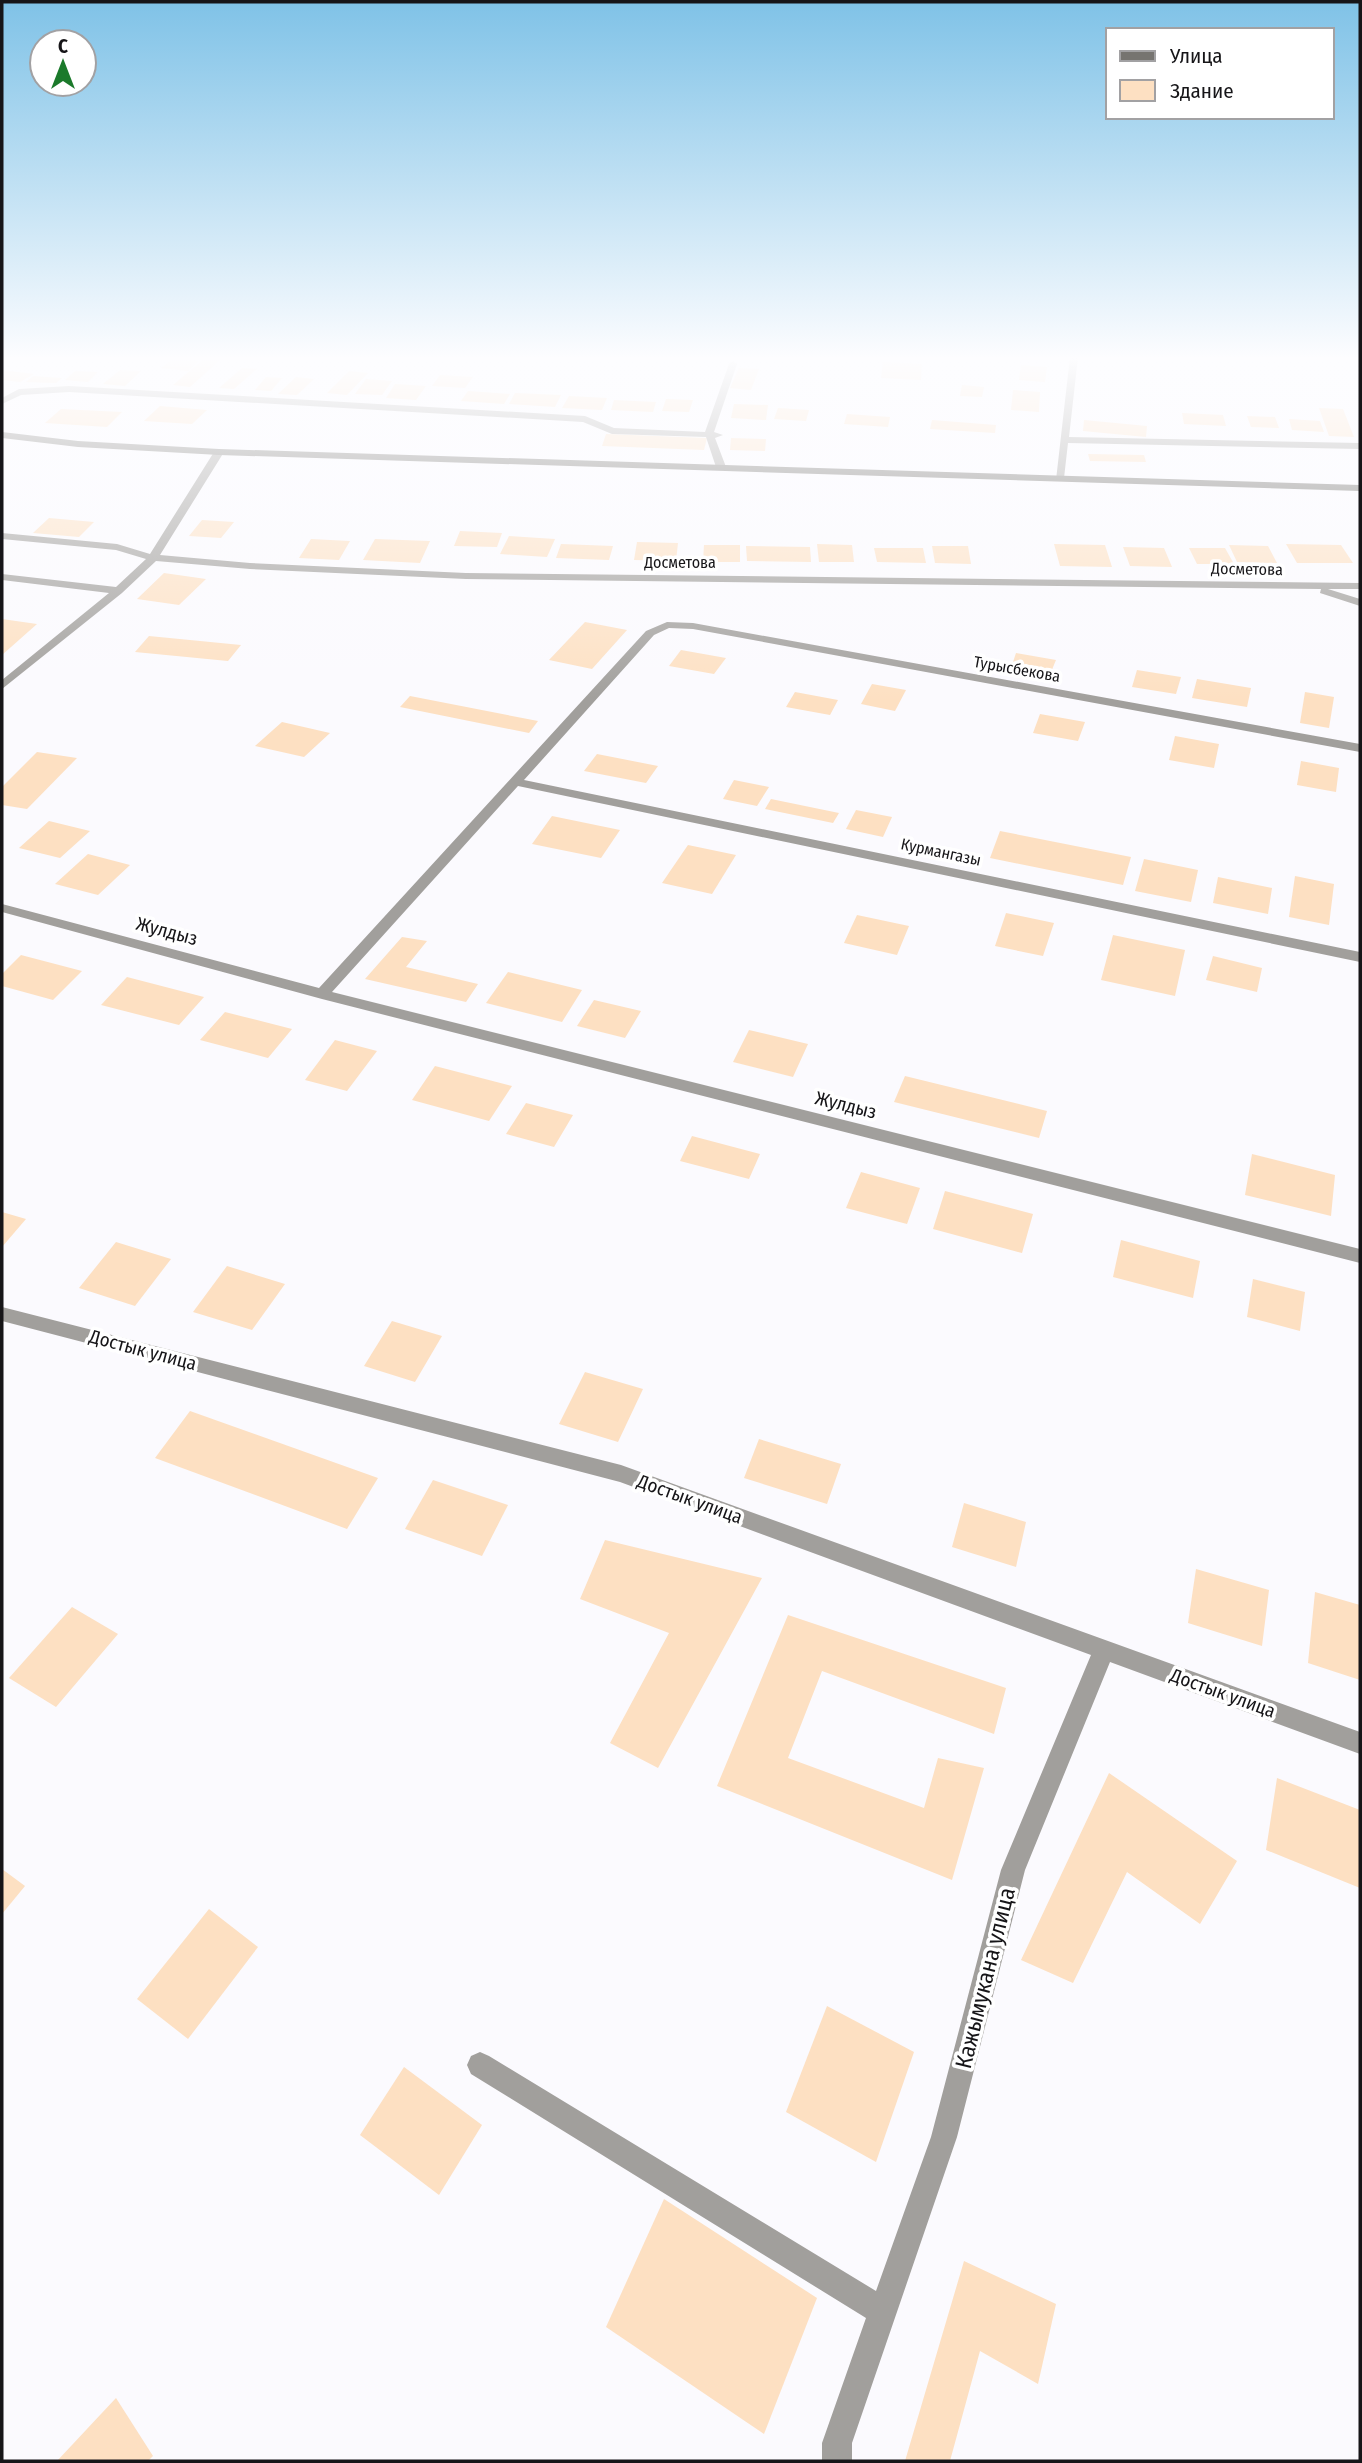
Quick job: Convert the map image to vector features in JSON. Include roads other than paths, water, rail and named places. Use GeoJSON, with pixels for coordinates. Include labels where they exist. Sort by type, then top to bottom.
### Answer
{"type":"FeatureCollection","features":[{"type":"Feature","properties":{"kind":"main road"},"geometry":{"type":"LineString","coordinates":[[873,472],[1360,488]]}},
{"type":"Feature","properties":{"kind":"street"},"geometry":{"type":"LineString","coordinates":[[2,686],[118,591],[153,558],[207,472]]}},
{"type":"Feature","properties":{"kind":"street"},"geometry":{"type":"LineString","coordinates":[[1059,478],[1060,472]]}},
{"type":"Feature","properties":{"kind":"street","name":"Досметова"},"geometry":{"type":"LineString","coordinates":[[2,536],[117,547],[153,558],[290,568],[466,576],[1360,586]]}},
{"type":"Feature","properties":{"kind":"street"},"geometry":{"type":"LineString","coordinates":[[2,577],[118,591]]}},
{"type":"Feature","properties":{"kind":"street"},"geometry":{"type":"LineString","coordinates":[[1310,586],[1360,603]]}},
{"type":"Feature","properties":{"kind":"street","name":"Турысбекова"},"geometry":{"type":"LineString","coordinates":[[516,782],[650,633],[667,625],[693,626],[1360,748]]}},
{"type":"Feature","properties":{"kind":"street"},"geometry":{"type":"LineString","coordinates":[[322,994],[516,782]]}},
{"type":"Feature","properties":{"kind":"street","name":"Курмангазы"},"geometry":{"type":"LineString","coordinates":[[516,782],[1360,957]]}},
{"type":"Feature","properties":{"kind":"street","name":"Жулдыз"},"geometry":{"type":"LineString","coordinates":[[2,908],[322,994],[1360,1256]]}},
{"type":"Feature","properties":{"kind":"street","name":"Достык улица"},"geometry":{"type":"LineString","coordinates":[[2,1314],[621,1474],[1360,1743]]}},
{"type":"Feature","properties":{"kind":"street","name":"Кажымукана улица"},"geometry":{"type":"LineString","coordinates":[[837,2461],[837,2443],[944,2137],[1013,1870],[1104,1650]]}},
{"type":"Feature","properties":{"kind":"street"},"geometry":{"type":"LineString","coordinates":[[480,2065],[883,2312]]}}]}
